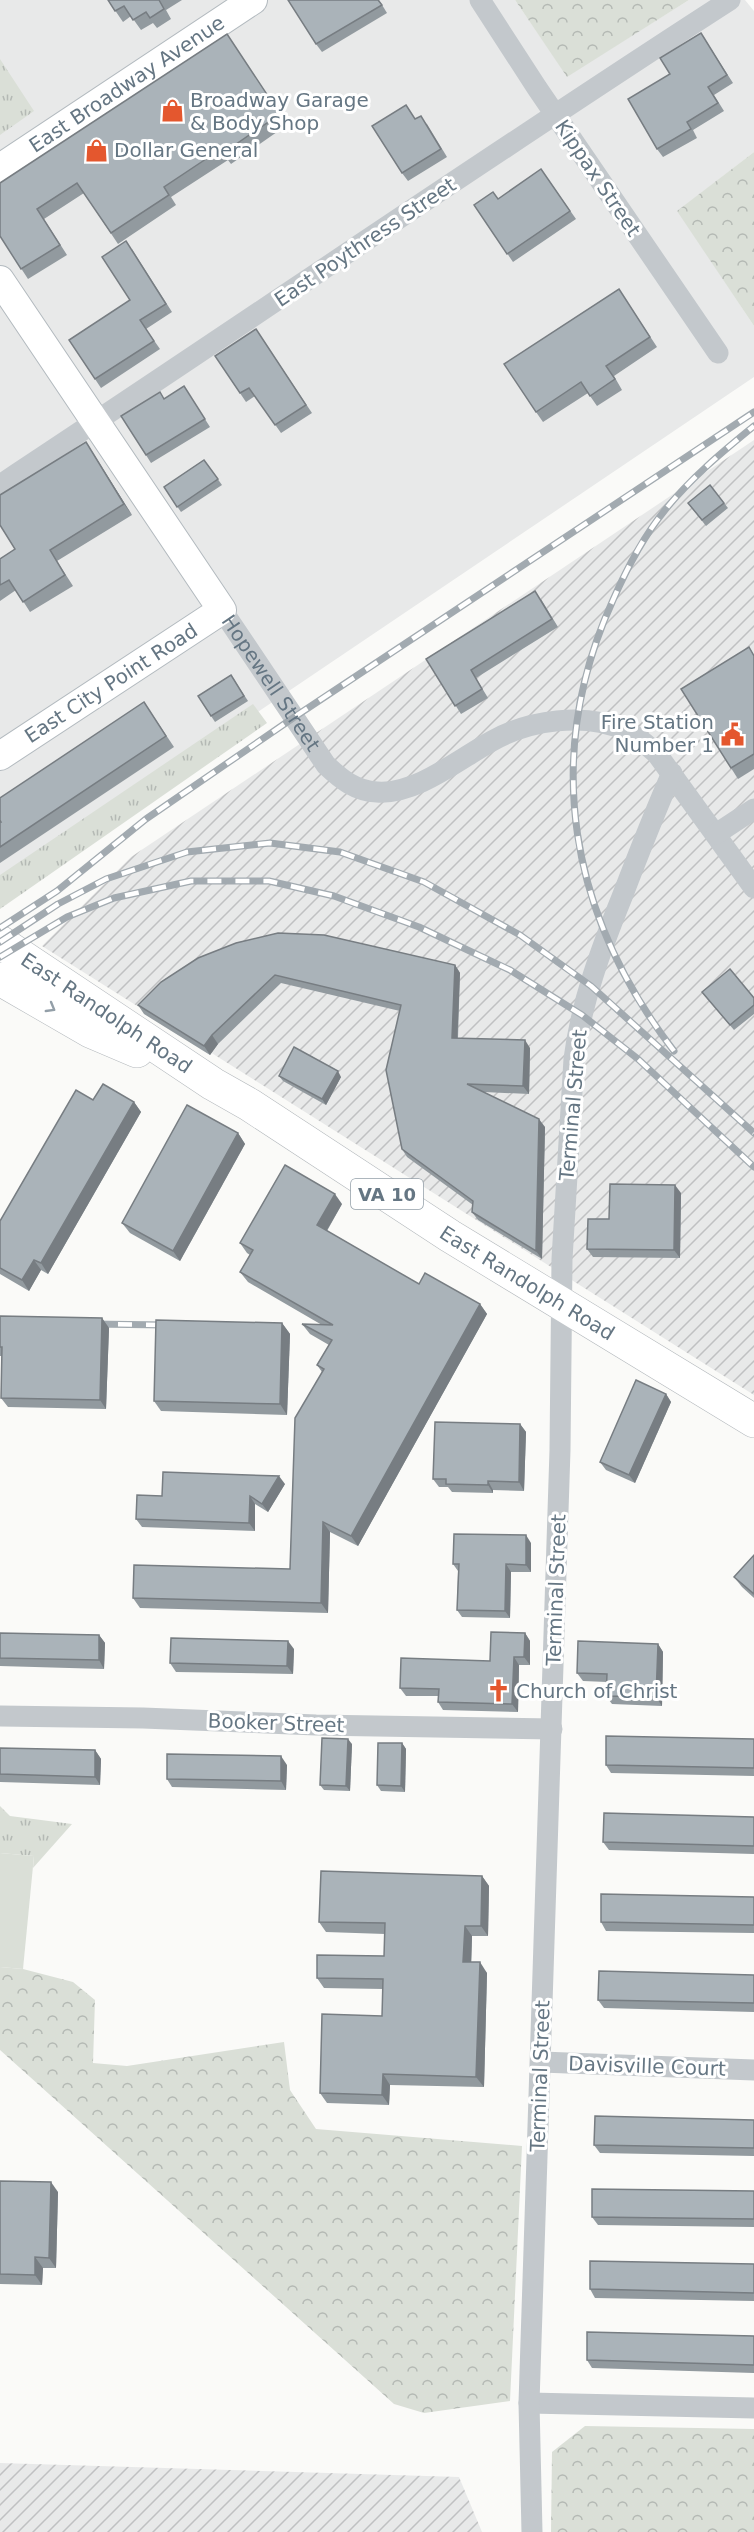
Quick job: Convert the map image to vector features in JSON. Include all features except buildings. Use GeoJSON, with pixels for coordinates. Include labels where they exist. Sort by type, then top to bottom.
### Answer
{"type":"FeatureCollection","features":[{"type":"Feature","properties":{"kind":"highway","name":"East Randolph Road"},"geometry":{"type":"LineString","coordinates":[[0,942],[213,1084],[250,1105],[450,1236],[754,1421]]}},
{"type":"Feature","properties":{"kind":"highway","name":"East Randolph Road"},"geometry":{"type":"LineString","coordinates":[[0,979],[90,1031],[213,1084]]}},
{"type":"Feature","properties":{"kind":"street","name":"East Broadway Avenue"},"geometry":{"type":"LineString","coordinates":[[0,168],[253,0]]}},
{"type":"Feature","properties":{"kind":"street","name":"Kippax Street"},"geometry":{"type":"LineString","coordinates":[[480,0],[554,114],[718,354]]}},
{"type":"Feature","properties":{"kind":"street","name":"East Poythress Street"},"geometry":{"type":"LineString","coordinates":[[0,485],[554,114],[730,0]]}},
{"type":"Feature","properties":{"kind":"street","name":"Hopewell Street"},"geometry":{"type":"LineString","coordinates":[[0,280],[326,765],[342,780],[359,789],[377,792],[400,790],[435,775],[494,740],[520,729],[548,722],[602,723],[622,729],[641,740],[657,754],[754,888]]}},
{"type":"Feature","properties":{"kind":"street","name":"East City Point Road"},"geometry":{"type":"LineString","coordinates":[[0,756],[222,610]]}},
{"type":"Feature","properties":{"kind":"street","name":"Terminal Street"},"geometry":{"type":"LineString","coordinates":[[532,2532],[529,2403],[552,1729],[562,1304],[569,1125],[578,1029],[599,955],[672,773]]}},
{"type":"Feature","properties":{"kind":"street"},"geometry":{"type":"LineString","coordinates":[[716,834],[754,809]]}},
{"type":"Feature","properties":{"kind":"street","name":"Booker Street"},"geometry":{"type":"LineString","coordinates":[[0,1716],[552,1729]]}},
{"type":"Feature","properties":{"kind":"street","name":"Davisville Court"},"geometry":{"type":"LineString","coordinates":[[541,2062],[754,2070]]}},
{"type":"Feature","properties":{"kind":"street"},"geometry":{"type":"LineString","coordinates":[[529,2403],[754,2408]]}},
{"type":"Feature","properties":{"kind":"shaded area"},"geometry":{"type":"Polygon","coordinates":[[[0,0],[515,0],[567,76],[689,0],[745,0],[754,11],[754,152],[678,211],[754,326],[754,377],[0,886],[0,0]]]}},
{"type":"Feature","properties":{"kind":"shaded area"},"geometry":{"type":"Polygon","coordinates":[[[754,440],[754,1395],[42,946],[131,857],[754,440]]]}},
{"type":"Feature","properties":{"kind":"shaded area"},"geometry":{"type":"Polygon","coordinates":[[[0,2463],[459,2477],[482,2532],[0,2532],[0,2463]]]}},
{"type":"Feature","properties":{"kind":"green space"},"geometry":{"type":"Polygon","coordinates":[[[515,0],[689,0],[567,77],[515,0]]]}},
{"type":"Feature","properties":{"kind":"green space"},"geometry":{"type":"Polygon","coordinates":[[[0,59],[34,111],[0,135],[0,59]]]}},
{"type":"Feature","properties":{"kind":"green space"},"geometry":{"type":"Polygon","coordinates":[[[754,152],[754,326],[677,211],[754,152]]]}},
{"type":"Feature","properties":{"kind":"green space"},"geometry":{"type":"Polygon","coordinates":[[[253,704],[267,723],[0,909],[0,875],[253,704]]]}},
{"type":"Feature","properties":{"kind":"green space"},"geometry":{"type":"Polygon","coordinates":[[[0,1806],[10,1816],[72,1824],[33,1868],[34,1856],[0,1853],[0,1806]]]}},
{"type":"Feature","properties":{"kind":"green space"},"geometry":{"type":"Polygon","coordinates":[[[0,1853],[34,1856],[23,1969],[0,1967],[0,1853]]]}},
{"type":"Feature","properties":{"kind":"green space"},"geometry":{"type":"Polygon","coordinates":[[[0,1967],[23,1969],[73,1982],[95,2000],[93,2063],[127,2066],[284,2042],[290,2090],[316,2129],[522,2146],[510,2401],[424,2413],[394,2404],[0,2050],[0,1967]]]}},
{"type":"Feature","properties":{"kind":"green space"},"geometry":{"type":"Polygon","coordinates":[[[585,2426],[754,2429],[754,2532],[551,2532],[552,2452],[585,2426]]]}},
{"type":"Feature","properties":{"kind":"railway"},"geometry":{"type":"LineString","coordinates":[[0,928],[57,891],[146,819],[293,718],[754,412]]}},
{"type":"Feature","properties":{"kind":"railway"},"geometry":{"type":"LineString","coordinates":[[674,1051],[639,999],[610,946],[590,891],[577,834],[573,777],[578,718],[591,659],[613,600],[643,542],[657,520],[685,487],[754,426]]}},
{"type":"Feature","properties":{"kind":"railway"},"geometry":{"type":"LineString","coordinates":[[0,942],[58,904],[106,879],[187,852],[270,843],[340,852],[424,882],[520,935],[591,986],[754,1133]]}},
{"type":"Feature","properties":{"kind":"railway"},"geometry":{"type":"LineString","coordinates":[[0,957],[67,917],[114,898],[191,881],[269,881],[334,896],[419,927],[510,970],[582,1015],[638,1059],[754,1167]]}},
{"type":"Feature","properties":{"kind":"railway"},"geometry":{"type":"LineString","coordinates":[[90,1324],[168,1325]]}},
{"type":"Feature","properties":{"kind":"place","name":"Broadway Garage & Body Shop"},"geometry":{"type":"Point","coordinates":[172,111]}},
{"type":"Feature","properties":{"kind":"place","name":"Dollar General"},"geometry":{"type":"Point","coordinates":[96,150]}},
{"type":"Feature","properties":{"kind":"place","name":"Fire Station Number 1"},"geometry":{"type":"Point","coordinates":[732,734]}},
{"type":"Feature","properties":{"kind":"place","name":"Church of Christ"},"geometry":{"type":"Point","coordinates":[498,1691]}}]}
